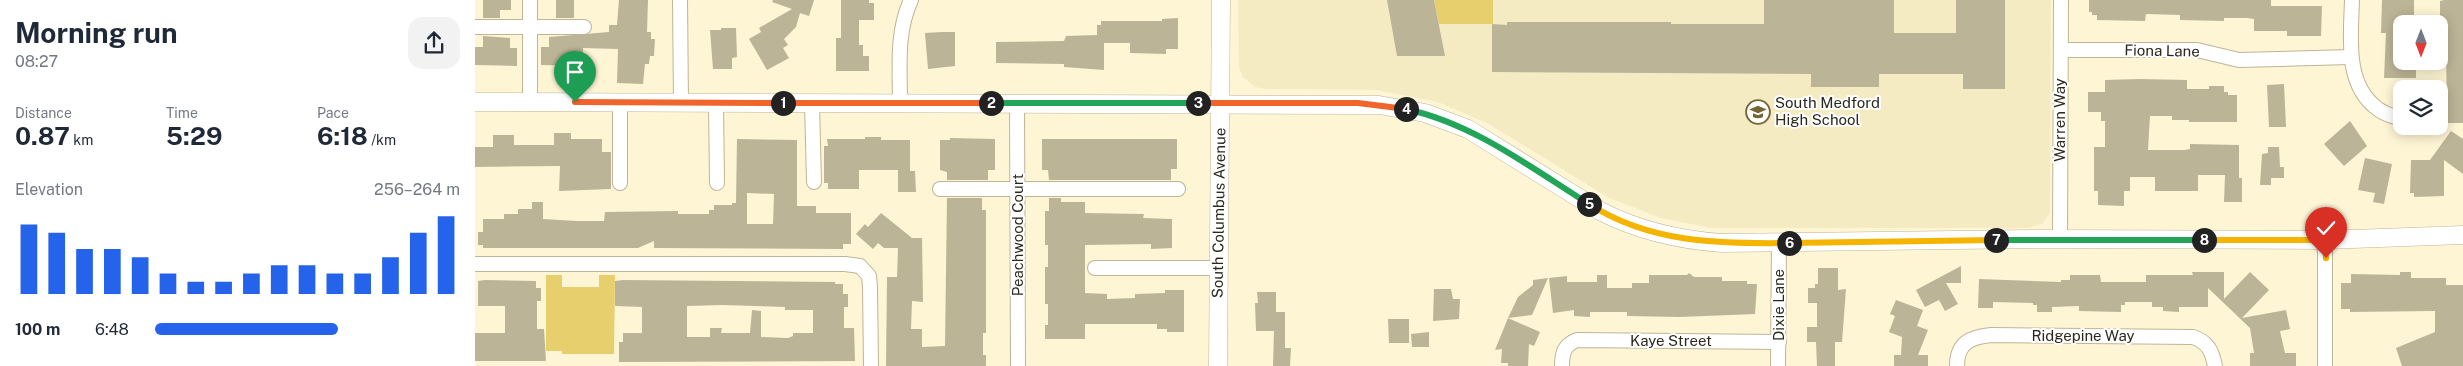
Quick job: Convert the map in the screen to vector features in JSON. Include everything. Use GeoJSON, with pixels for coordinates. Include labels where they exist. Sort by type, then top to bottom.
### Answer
{"type":"FeatureCollection","features":[{"type":"Feature","properties":{"kind":"main road","name":"South Columbus Avenue"},"geometry":{"type":"LineString","coordinates":[[1218,366],[1221,0]]}},
{"type":"Feature","properties":{"kind":"main road"},"geometry":{"type":"LineString","coordinates":[[475,102],[1358,103],[1425,113],[1481,137],[1622,222],[1672,238],[1699,242],[1779,243],[2060,239],[2325,240],[2463,235]]}},
{"type":"Feature","properties":{"kind":"street"},"geometry":{"type":"LineString","coordinates":[[529,0],[530,102]]}},
{"type":"Feature","properties":{"kind":"street"},"geometry":{"type":"LineString","coordinates":[[680,0],[681,103]]}},
{"type":"Feature","properties":{"kind":"street"},"geometry":{"type":"LineString","coordinates":[[900,103],[900,38],[903,21],[911,0]]}},
{"type":"Feature","properties":{"kind":"street","name":"Warren Way"},"geometry":{"type":"LineString","coordinates":[[2060,239],[2061,0]]}},
{"type":"Feature","properties":{"kind":"street"},"geometry":{"type":"LineString","coordinates":[[2352,0],[2351,58],[2355,76],[2364,96],[2379,110],[2393,116]]}},
{"type":"Feature","properties":{"kind":"street"},"geometry":{"type":"LineString","coordinates":[[475,27],[584,27]]}},
{"type":"Feature","properties":{"kind":"street","name":"Fiona Lane"},"geometry":{"type":"LineString","coordinates":[[2061,50],[2197,50],[2239,60],[2351,58]]}},
{"type":"Feature","properties":{"kind":"street"},"geometry":{"type":"LineString","coordinates":[[620,183],[621,103]]}},
{"type":"Feature","properties":{"kind":"street"},"geometry":{"type":"LineString","coordinates":[[716,103],[717,183]]}},
{"type":"Feature","properties":{"kind":"street"},"geometry":{"type":"LineString","coordinates":[[812,103],[814,182]]}},
{"type":"Feature","properties":{"kind":"street","name":"Peachwood Court"},"geometry":{"type":"LineString","coordinates":[[1017,104],[1018,366]]}},
{"type":"Feature","properties":{"kind":"street"},"geometry":{"type":"LineString","coordinates":[[940,189],[1179,189]]}},
{"type":"Feature","properties":{"kind":"street"},"geometry":{"type":"LineString","coordinates":[[2325,240],[2325,366]]}},
{"type":"Feature","properties":{"kind":"street","name":"Dixie Lane"},"geometry":{"type":"LineString","coordinates":[[1778,366],[1779,243]]}},
{"type":"Feature","properties":{"kind":"street"},"geometry":{"type":"LineString","coordinates":[[475,264],[845,264],[860,266],[869,276],[871,366]]}},
{"type":"Feature","properties":{"kind":"street"},"geometry":{"type":"LineString","coordinates":[[1095,268],[1219,268]]}},
{"type":"Feature","properties":{"kind":"street","name":"Ridgepine Way"},"geometry":{"type":"LineString","coordinates":[[1957,366],[1958,353],[1962,346],[1972,338],[1991,335],[2193,337],[2206,344],[2213,357],[2215,366]]}},
{"type":"Feature","properties":{"kind":"street","name":"Kaye Street"},"geometry":{"type":"LineString","coordinates":[[1562,366],[1563,353],[1566,347],[1577,340],[1779,342]]}},
{"type":"Feature","properties":{"kind":"shaded area","name":"South Medford High School"},"geometry":{"type":"Polygon","coordinates":[[[1238,0],[2051,0],[2050,213],[2042,224],[2028,228],[1711,228],[1661,218],[1609,198],[1489,124],[1438,102],[1376,90],[1266,89],[1255,87],[1243,77],[1239,68],[1238,0]]]}},
{"type":"Feature","properties":{"kind":"shaded area"},"geometry":{"type":"Polygon","coordinates":[[[1434,0],[1493,0],[1493,24],[1439,24],[1434,0]]]}},
{"type":"Feature","properties":{"kind":"shaded area"},"geometry":{"type":"Polygon","coordinates":[[[546,275],[562,275],[562,287],[599,287],[599,275],[615,275],[614,354],[562,354],[562,351],[546,351],[546,275]]]}},
{"type":"Feature","properties":{"kind":"building"},"geometry":{"type":"Polygon","coordinates":[[[483,0],[511,0],[511,10],[500,10],[500,18],[483,18],[483,0]]]}},
{"type":"Feature","properties":{"kind":"building"},"geometry":{"type":"Polygon","coordinates":[[[556,0],[574,0],[574,18],[556,18],[556,0]]]}},
{"type":"Feature","properties":{"kind":"building"},"geometry":{"type":"Polygon","coordinates":[[[619,0],[648,0],[647,32],[651,32],[651,39],[655,39],[654,56],[650,56],[649,64],[645,64],[643,84],[617,83],[618,49],[583,48],[583,66],[541,65],[541,47],[549,47],[549,37],[609,32],[609,25],[617,25],[619,0]]]}},
{"type":"Feature","properties":{"kind":"building"},"geometry":{"type":"Polygon","coordinates":[[[773,0],[814,0],[809,16],[800,13],[796,27],[784,39],[788,45],[783,48],[789,58],[767,70],[749,39],[761,32],[759,28],[792,9],[772,2],[773,0]]]}},
{"type":"Feature","properties":{"kind":"building"},"geometry":{"type":"Polygon","coordinates":[[[841,0],[869,0],[869,3],[874,3],[874,20],[859,20],[859,45],[863,45],[863,56],[869,56],[869,71],[836,71],[836,38],[841,38],[841,0]]]}},
{"type":"Feature","properties":{"kind":"building"},"geometry":{"type":"Polygon","coordinates":[[[1387,0],[1434,0],[1445,56],[1397,56],[1387,0]]]}},
{"type":"Feature","properties":{"kind":"building"},"geometry":{"type":"Polygon","coordinates":[[[1764,0],[1894,0],[1894,33],[1956,33],[1956,0],[2005,0],[2005,89],[1963,89],[1963,74],[1879,74],[1879,87],[1811,87],[1811,74],[1492,72],[1492,24],[1507,25],[1507,22],[1671,22],[1671,24],[1764,24],[1764,0]]]}},
{"type":"Feature","properties":{"kind":"building"},"geometry":{"type":"Polygon","coordinates":[[[2089,0],[2271,0],[2271,6],[2322,6],[2321,36],[2287,36],[2287,31],[2254,31],[2254,19],[2247,18],[2224,18],[2224,21],[2180,20],[2180,15],[2146,14],[2145,21],[2097,20],[2097,15],[2092,15],[2092,12],[2089,12],[2089,0]]]}},
{"type":"Feature","properties":{"kind":"building"},"geometry":{"type":"Polygon","coordinates":[[[2382,0],[2414,0],[2414,15],[2393,15],[2393,70],[2416,70],[2416,78],[2384,78],[2386,33],[2381,33],[2382,0]]]}},
{"type":"Feature","properties":{"kind":"building"},"geometry":{"type":"Polygon","coordinates":[[[2463,0],[2463,123],[2448,123],[2446,70],[2448,70],[2448,15],[2440,15],[2440,1],[2463,0]]]}},
{"type":"Feature","properties":{"kind":"building"},"geometry":{"type":"Polygon","coordinates":[[[1178,18],[1178,49],[1166,49],[1166,54],[1130,53],[1130,43],[1104,43],[1104,70],[1064,67],[1064,64],[996,63],[996,42],[1064,41],[1066,36],[1097,35],[1097,25],[1101,25],[1101,21],[1162,21],[1162,19],[1178,18]]]}},
{"type":"Feature","properties":{"kind":"building"},"geometry":{"type":"Polygon","coordinates":[[[721,28],[736,28],[737,57],[732,58],[732,69],[713,69],[710,30],[721,30],[721,28]]]}},
{"type":"Feature","properties":{"kind":"building"},"geometry":{"type":"Polygon","coordinates":[[[955,32],[955,66],[928,69],[925,33],[955,32]]]}},
{"type":"Feature","properties":{"kind":"building"},"geometry":{"type":"Polygon","coordinates":[[[483,36],[510,38],[510,48],[517,48],[517,66],[475,65],[475,47],[483,47],[483,36]]]}},
{"type":"Feature","properties":{"kind":"building"},"geometry":{"type":"Polygon","coordinates":[[[2105,80],[2187,80],[2187,89],[2209,89],[2209,86],[2224,86],[2224,92],[2228,92],[2228,95],[2237,95],[2237,122],[2189,122],[2189,120],[2172,120],[2172,116],[2150,116],[2148,150],[2185,150],[2190,149],[2190,144],[2239,145],[2239,178],[2242,178],[2242,202],[2224,202],[2225,175],[2198,175],[2198,191],[2155,191],[2155,177],[2130,177],[2130,191],[2124,191],[2124,206],[2098,205],[2098,191],[2094,191],[2094,147],[2105,147],[2105,121],[2101,121],[2101,112],[2088,112],[2088,92],[2105,92],[2105,80]]]}},
{"type":"Feature","properties":{"kind":"building"},"geometry":{"type":"Polygon","coordinates":[[[2284,84],[2286,127],[2269,127],[2267,85],[2284,84]]]}},
{"type":"Feature","properties":{"kind":"building"},"geometry":{"type":"Polygon","coordinates":[[[2350,121],[2367,146],[2344,166],[2324,144],[2350,121]]]}},
{"type":"Feature","properties":{"kind":"building"},"geometry":{"type":"Polygon","coordinates":[[[2451,131],[2463,139],[2463,174],[2444,160],[2444,196],[2414,197],[2414,193],[2410,193],[2411,160],[2430,160],[2451,131]]]}},
{"type":"Feature","properties":{"kind":"building"},"geometry":{"type":"Polygon","coordinates":[[[554,133],[571,133],[571,139],[602,139],[602,152],[611,152],[611,189],[559,191],[560,166],[475,167],[475,147],[493,147],[493,135],[514,135],[514,145],[554,145],[554,133]]]}},
{"type":"Feature","properties":{"kind":"building"},"geometry":{"type":"Polygon","coordinates":[[[865,137],[881,137],[881,140],[910,140],[910,171],[915,171],[916,192],[898,192],[898,170],[859,170],[859,189],[828,189],[828,183],[824,183],[824,146],[828,146],[827,139],[865,139],[865,137]]]}},
{"type":"Feature","properties":{"kind":"building"},"geometry":{"type":"Polygon","coordinates":[[[950,138],[995,139],[995,170],[988,170],[988,180],[947,180],[947,172],[940,170],[940,140],[950,140],[950,138]]]}},
{"type":"Feature","properties":{"kind":"building"},"geometry":{"type":"Polygon","coordinates":[[[737,139],[797,140],[797,206],[816,206],[816,213],[851,213],[851,244],[843,244],[843,249],[654,248],[654,241],[638,248],[483,248],[483,245],[478,245],[478,232],[483,232],[483,219],[504,219],[504,214],[518,214],[518,209],[532,209],[532,202],[543,202],[543,219],[577,221],[604,221],[605,212],[678,211],[678,214],[709,214],[709,210],[714,210],[714,205],[732,205],[732,203],[736,203],[737,139]],[[747,193],[747,224],[773,224],[774,194],[747,193]]]}},
{"type":"Feature","properties":{"kind":"building"},"geometry":{"type":"Polygon","coordinates":[[[1042,139],[1177,139],[1177,169],[1171,169],[1171,180],[1049,180],[1048,170],[1042,170],[1042,139]]]}},
{"type":"Feature","properties":{"kind":"building"},"geometry":{"type":"Polygon","coordinates":[[[2268,147],[2279,147],[2280,167],[2284,167],[2284,178],[2271,178],[2271,185],[2260,185],[2262,154],[2268,153],[2268,147]]]}},
{"type":"Feature","properties":{"kind":"building"},"geometry":{"type":"Polygon","coordinates":[[[2365,158],[2392,164],[2384,204],[2373,202],[2375,193],[2358,190],[2365,158]]]}},
{"type":"Feature","properties":{"kind":"building"},"geometry":{"type":"Polygon","coordinates":[[[947,198],[982,198],[982,210],[986,210],[986,333],[983,333],[983,355],[986,355],[986,366],[886,366],[887,277],[897,277],[898,248],[884,248],[878,243],[873,249],[856,234],[865,224],[868,227],[881,213],[912,238],[922,238],[923,302],[912,301],[911,329],[922,329],[922,347],[945,346],[947,198]]]}},
{"type":"Feature","properties":{"kind":"building"},"geometry":{"type":"Polygon","coordinates":[[[1049,198],[1061,198],[1061,202],[1085,202],[1085,213],[1144,214],[1143,218],[1172,219],[1172,248],[1151,249],[1151,244],[1085,245],[1085,293],[1107,294],[1107,299],[1135,298],[1135,294],[1165,293],[1165,290],[1184,290],[1184,332],[1167,332],[1167,329],[1157,329],[1157,324],[1085,324],[1085,339],[1045,339],[1045,325],[1048,325],[1048,304],[1045,304],[1045,267],[1048,267],[1048,245],[1045,245],[1045,211],[1049,211],[1049,198]]]}},
{"type":"Feature","properties":{"kind":"building"},"geometry":{"type":"Polygon","coordinates":[[[1961,266],[1961,283],[1946,283],[1958,304],[1945,311],[1939,300],[1925,307],[1916,290],[1961,266]]]}},
{"type":"Feature","properties":{"kind":"building"},"geometry":{"type":"Polygon","coordinates":[[[1818,268],[1838,268],[1838,290],[1846,289],[1842,342],[1835,342],[1835,366],[1817,366],[1816,342],[1807,342],[1807,327],[1817,327],[1817,303],[1808,303],[1808,288],[1815,288],[1815,284],[1818,284],[1818,268]]]}},
{"type":"Feature","properties":{"kind":"building"},"geometry":{"type":"Polygon","coordinates":[[[2192,272],[2224,272],[2224,299],[2250,272],[2269,290],[2242,318],[2286,310],[2290,329],[2280,331],[2285,353],[2296,353],[2296,366],[2250,366],[2250,353],[2254,353],[2250,328],[2208,288],[2208,307],[2179,307],[2179,312],[2163,311],[2163,307],[2152,307],[2152,302],[2125,302],[2125,305],[2121,305],[2121,312],[2079,311],[2079,306],[2052,307],[2052,312],[2037,312],[2037,305],[2033,305],[2033,303],[1993,302],[1993,308],[1978,308],[1979,279],[2061,282],[2061,280],[2070,280],[2070,275],[2100,275],[2101,282],[2146,282],[2146,275],[2193,275],[2192,272]]]}},
{"type":"Feature","properties":{"kind":"building"},"geometry":{"type":"Polygon","coordinates":[[[2400,272],[2411,272],[2411,278],[2446,278],[2446,285],[2463,285],[2463,366],[2402,366],[2396,348],[2435,332],[2435,311],[2350,312],[2350,309],[2341,309],[2341,283],[2351,283],[2351,274],[2400,275],[2400,272]]]}},
{"type":"Feature","properties":{"kind":"building"},"geometry":{"type":"Polygon","coordinates":[[[1689,273],[1694,277],[1722,277],[1722,281],[1747,281],[1747,284],[1757,284],[1755,314],[1680,317],[1627,316],[1627,312],[1590,312],[1590,317],[1574,316],[1574,310],[1553,313],[1549,278],[1567,276],[1567,282],[1597,282],[1597,275],[1607,275],[1607,288],[1632,288],[1632,283],[1649,283],[1649,275],[1687,275],[1689,273]]]}},
{"type":"Feature","properties":{"kind":"building"},"geometry":{"type":"Polygon","coordinates":[[[1548,278],[1532,315],[1508,318],[1518,297],[1533,285],[1533,280],[1548,278]]]}},
{"type":"Feature","properties":{"kind":"building"},"geometry":{"type":"Polygon","coordinates":[[[478,281],[536,281],[536,288],[541,288],[541,301],[537,301],[537,329],[544,329],[546,361],[475,361],[475,333],[505,333],[505,306],[478,306],[478,281]]]}},
{"type":"Feature","properties":{"kind":"building"},"geometry":{"type":"Polygon","coordinates":[[[615,281],[835,282],[835,284],[843,284],[843,294],[848,294],[848,307],[844,307],[844,328],[854,328],[855,361],[619,362],[619,342],[623,342],[623,333],[642,333],[642,307],[615,306],[615,281]],[[687,306],[687,337],[710,337],[710,328],[722,328],[721,333],[750,333],[752,310],[761,311],[761,337],[788,338],[793,336],[793,333],[813,333],[813,310],[785,310],[785,307],[687,306]]]}},
{"type":"Feature","properties":{"kind":"building"},"geometry":{"type":"Polygon","coordinates":[[[1434,289],[1451,289],[1453,299],[1460,299],[1459,319],[1433,321],[1434,289]]]}},
{"type":"Feature","properties":{"kind":"building"},"geometry":{"type":"Polygon","coordinates":[[[1257,292],[1276,292],[1276,312],[1285,312],[1285,348],[1291,348],[1290,366],[1273,366],[1274,331],[1256,331],[1255,303],[1258,303],[1257,292]]]}},
{"type":"Feature","properties":{"kind":"building"},"geometry":{"type":"Polygon","coordinates":[[[1896,300],[1923,310],[1917,326],[1928,330],[1918,355],[1928,355],[1928,366],[1894,366],[1894,355],[1901,355],[1902,337],[1889,332],[1895,316],[1890,314],[1896,300]]]}},
{"type":"Feature","properties":{"kind":"building"},"geometry":{"type":"Polygon","coordinates":[[[1508,318],[1540,332],[1534,346],[1529,344],[1528,366],[1508,366],[1508,363],[1501,363],[1502,349],[1495,350],[1508,318]]]}},
{"type":"Feature","properties":{"kind":"building"},"geometry":{"type":"Polygon","coordinates":[[[1388,319],[1409,319],[1409,343],[1389,343],[1388,319]]]}},
{"type":"Feature","properties":{"kind":"building"},"geometry":{"type":"Polygon","coordinates":[[[1429,332],[1429,347],[1412,347],[1411,334],[1429,332]]]}},
{"type":"Feature","properties":{"kind":"place","name":"South Medford High School"},"geometry":{"type":"Point","coordinates":[1758,112]}},
{"type":"Feature","properties":{"kind":"route"},"geometry":{"type":"LineString","coordinates":[[575,102],[1358,103],[1403,108],[1425,113],[1468,129],[1601,211],[1622,222],[1672,238],[1722,243],[2039,239],[2325,240],[2326,258]]}}]}
